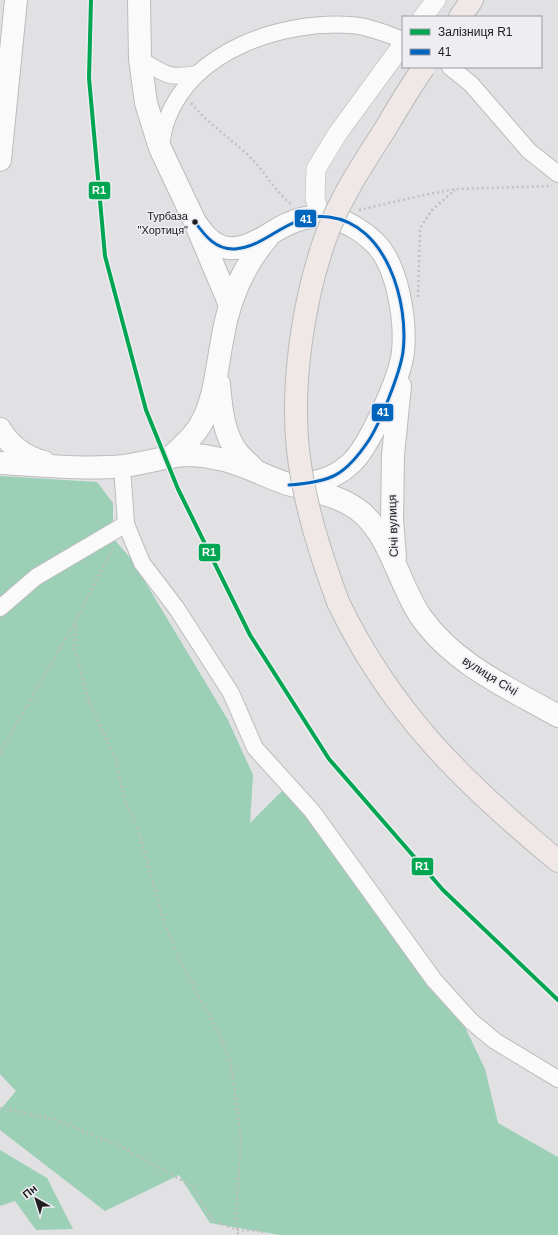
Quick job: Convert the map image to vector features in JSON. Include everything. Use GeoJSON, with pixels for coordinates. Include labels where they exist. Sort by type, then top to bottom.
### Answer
{"type":"FeatureCollection","features":[{"type":"Feature","properties":{"kind":"main road"},"geometry":{"type":"LineString","coordinates":[[0,160],[16,0]]}},
{"type":"Feature","properties":{"kind":"main road"},"geometry":{"type":"LineString","coordinates":[[139,0],[140,58],[146,103],[160,148],[195,222],[230,305]]}},
{"type":"Feature","properties":{"kind":"main road"},"geometry":{"type":"LineString","coordinates":[[461,16],[472,0]]}},
{"type":"Feature","properties":{"kind":"main road"},"geometry":{"type":"LineString","coordinates":[[423,68],[350,184],[326,238],[310,288],[302,336],[296,402],[298,450],[315,533],[338,602],[368,658],[399,705],[444,759],[501,814],[558,861]]}},
{"type":"Feature","properties":{"kind":"main road"},"geometry":{"type":"LineString","coordinates":[[195,222],[204,234],[214,243],[224,248],[236,249],[250,245],[290,223],[319,217],[345,221],[360,229],[376,244],[389,266],[398,289],[403,324],[402,353],[388,400],[369,439],[350,465],[333,477],[317,483],[289,485]]}},
{"type":"Feature","properties":{"kind":"main road"},"geometry":{"type":"LineString","coordinates":[[171,457],[194,435],[204,419],[218,369],[230,305],[249,262],[256,251],[271,234]]}},
{"type":"Feature","properties":{"kind":"main road","name":"Січі вулиця"},"geometry":{"type":"LineString","coordinates":[[395,563],[392,520],[393,455],[402,353]]}},
{"type":"Feature","properties":{"kind":"main road"},"geometry":{"type":"LineString","coordinates":[[218,369],[221,408],[228,433],[238,453],[255,470]]}},
{"type":"Feature","properties":{"kind":"main road"},"geometry":{"type":"LineString","coordinates":[[0,429],[7,440],[30,458],[60,466]]}},
{"type":"Feature","properties":{"kind":"main road"},"geometry":{"type":"LineString","coordinates":[[0,463],[60,466],[122,466],[152,462],[171,457],[195,456],[220,459],[255,470]]}},
{"type":"Feature","properties":{"kind":"main road","name":"Січі вулиця"},"geometry":{"type":"LineString","coordinates":[[255,470],[268,478],[348,503],[363,514],[375,528],[395,563]]}},
{"type":"Feature","properties":{"kind":"main road","name":"вулиця Січі"},"geometry":{"type":"LineString","coordinates":[[395,563],[406,592],[421,617],[439,640],[467,664],[558,716]]}},
{"type":"Feature","properties":{"kind":"street"},"geometry":{"type":"LineString","coordinates":[[424,16],[436,0]]}},
{"type":"Feature","properties":{"kind":"street"},"geometry":{"type":"LineString","coordinates":[[160,148],[167,119],[182,92],[197,74],[225,53],[259,38],[287,29],[315,25],[352,25],[402,40]]}},
{"type":"Feature","properties":{"kind":"street"},"geometry":{"type":"LineString","coordinates":[[319,217],[315,198],[316,169],[323,155],[402,45]]}},
{"type":"Feature","properties":{"kind":"street"},"geometry":{"type":"LineString","coordinates":[[140,58],[165,74],[177,77],[197,74]]}},
{"type":"Feature","properties":{"kind":"street"},"geometry":{"type":"LineString","coordinates":[[451,68],[471,84],[529,151],[558,174]]}},
{"type":"Feature","properties":{"kind":"street"},"geometry":{"type":"LineString","coordinates":[[122,466],[126,524],[142,563],[177,609],[231,693],[255,748],[312,811],[434,980],[471,1021],[495,1041],[558,1079]]}},
{"type":"Feature","properties":{"kind":"street"},"geometry":{"type":"LineString","coordinates":[[0,608],[36,577],[126,524]]}},
{"type":"Feature","properties":{"kind":"path"},"geometry":{"type":"LineString","coordinates":[[182,92],[202,117],[254,162],[284,199],[319,217],[456,189],[558,186]]}},
{"type":"Feature","properties":{"kind":"path"},"geometry":{"type":"LineString","coordinates":[[418,300],[420,228],[432,210],[456,189]]}},
{"type":"Feature","properties":{"kind":"path"},"geometry":{"type":"LineString","coordinates":[[0,753],[76,620],[126,524]]}},
{"type":"Feature","properties":{"kind":"path"},"geometry":{"type":"LineString","coordinates":[[76,620],[74,648],[89,701],[116,760],[124,798],[138,829],[164,922],[180,961],[221,1038],[231,1065],[241,1136],[238,1235]]}},
{"type":"Feature","properties":{"kind":"path"},"geometry":{"type":"LineString","coordinates":[[0,1108],[54,1119],[122,1147],[192,1186],[212,1220],[237,1230],[261,1231],[266,1235]]}},
{"type":"Feature","properties":{"kind":"green space"},"geometry":{"type":"Polygon","coordinates":[[[0,476],[97,482],[113,503],[113,538],[132,560],[228,720],[253,775],[250,823],[288,785],[452,1000],[485,1069],[498,1123],[558,1157],[558,1235],[280,1235],[210,1223],[179,1175],[105,1211],[0,1130],[0,1110],[16,1091],[0,1074],[0,476]]]}},
{"type":"Feature","properties":{"kind":"green space"},"geometry":{"type":"Polygon","coordinates":[[[0,1150],[47,1178],[73,1229],[36,1230],[15,1201],[0,1206],[0,1150]]]}},
{"type":"Feature","properties":{"kind":"rail line","name":"R1"},"geometry":{"type":"LineString","coordinates":[[91,0],[89,78],[105,256],[146,410],[178,489],[250,635],[329,759],[443,890],[558,1000]]}},
{"type":"Feature","properties":{"kind":"transit line","name":"41"},"geometry":{"type":"LineString","coordinates":[[195,222],[207,237],[217,245],[228,249],[247,247],[290,224],[315,217],[329,217],[349,223],[366,234],[379,250],[390,269],[398,290],[404,332],[403,352],[394,385],[384,410],[369,440],[352,462],[336,475],[316,482],[289,485]]}},
{"type":"Feature","properties":{"kind":"place","name":"Турбаза \"Хортиця\""},"geometry":{"type":"Point","coordinates":[195,222]}}]}
